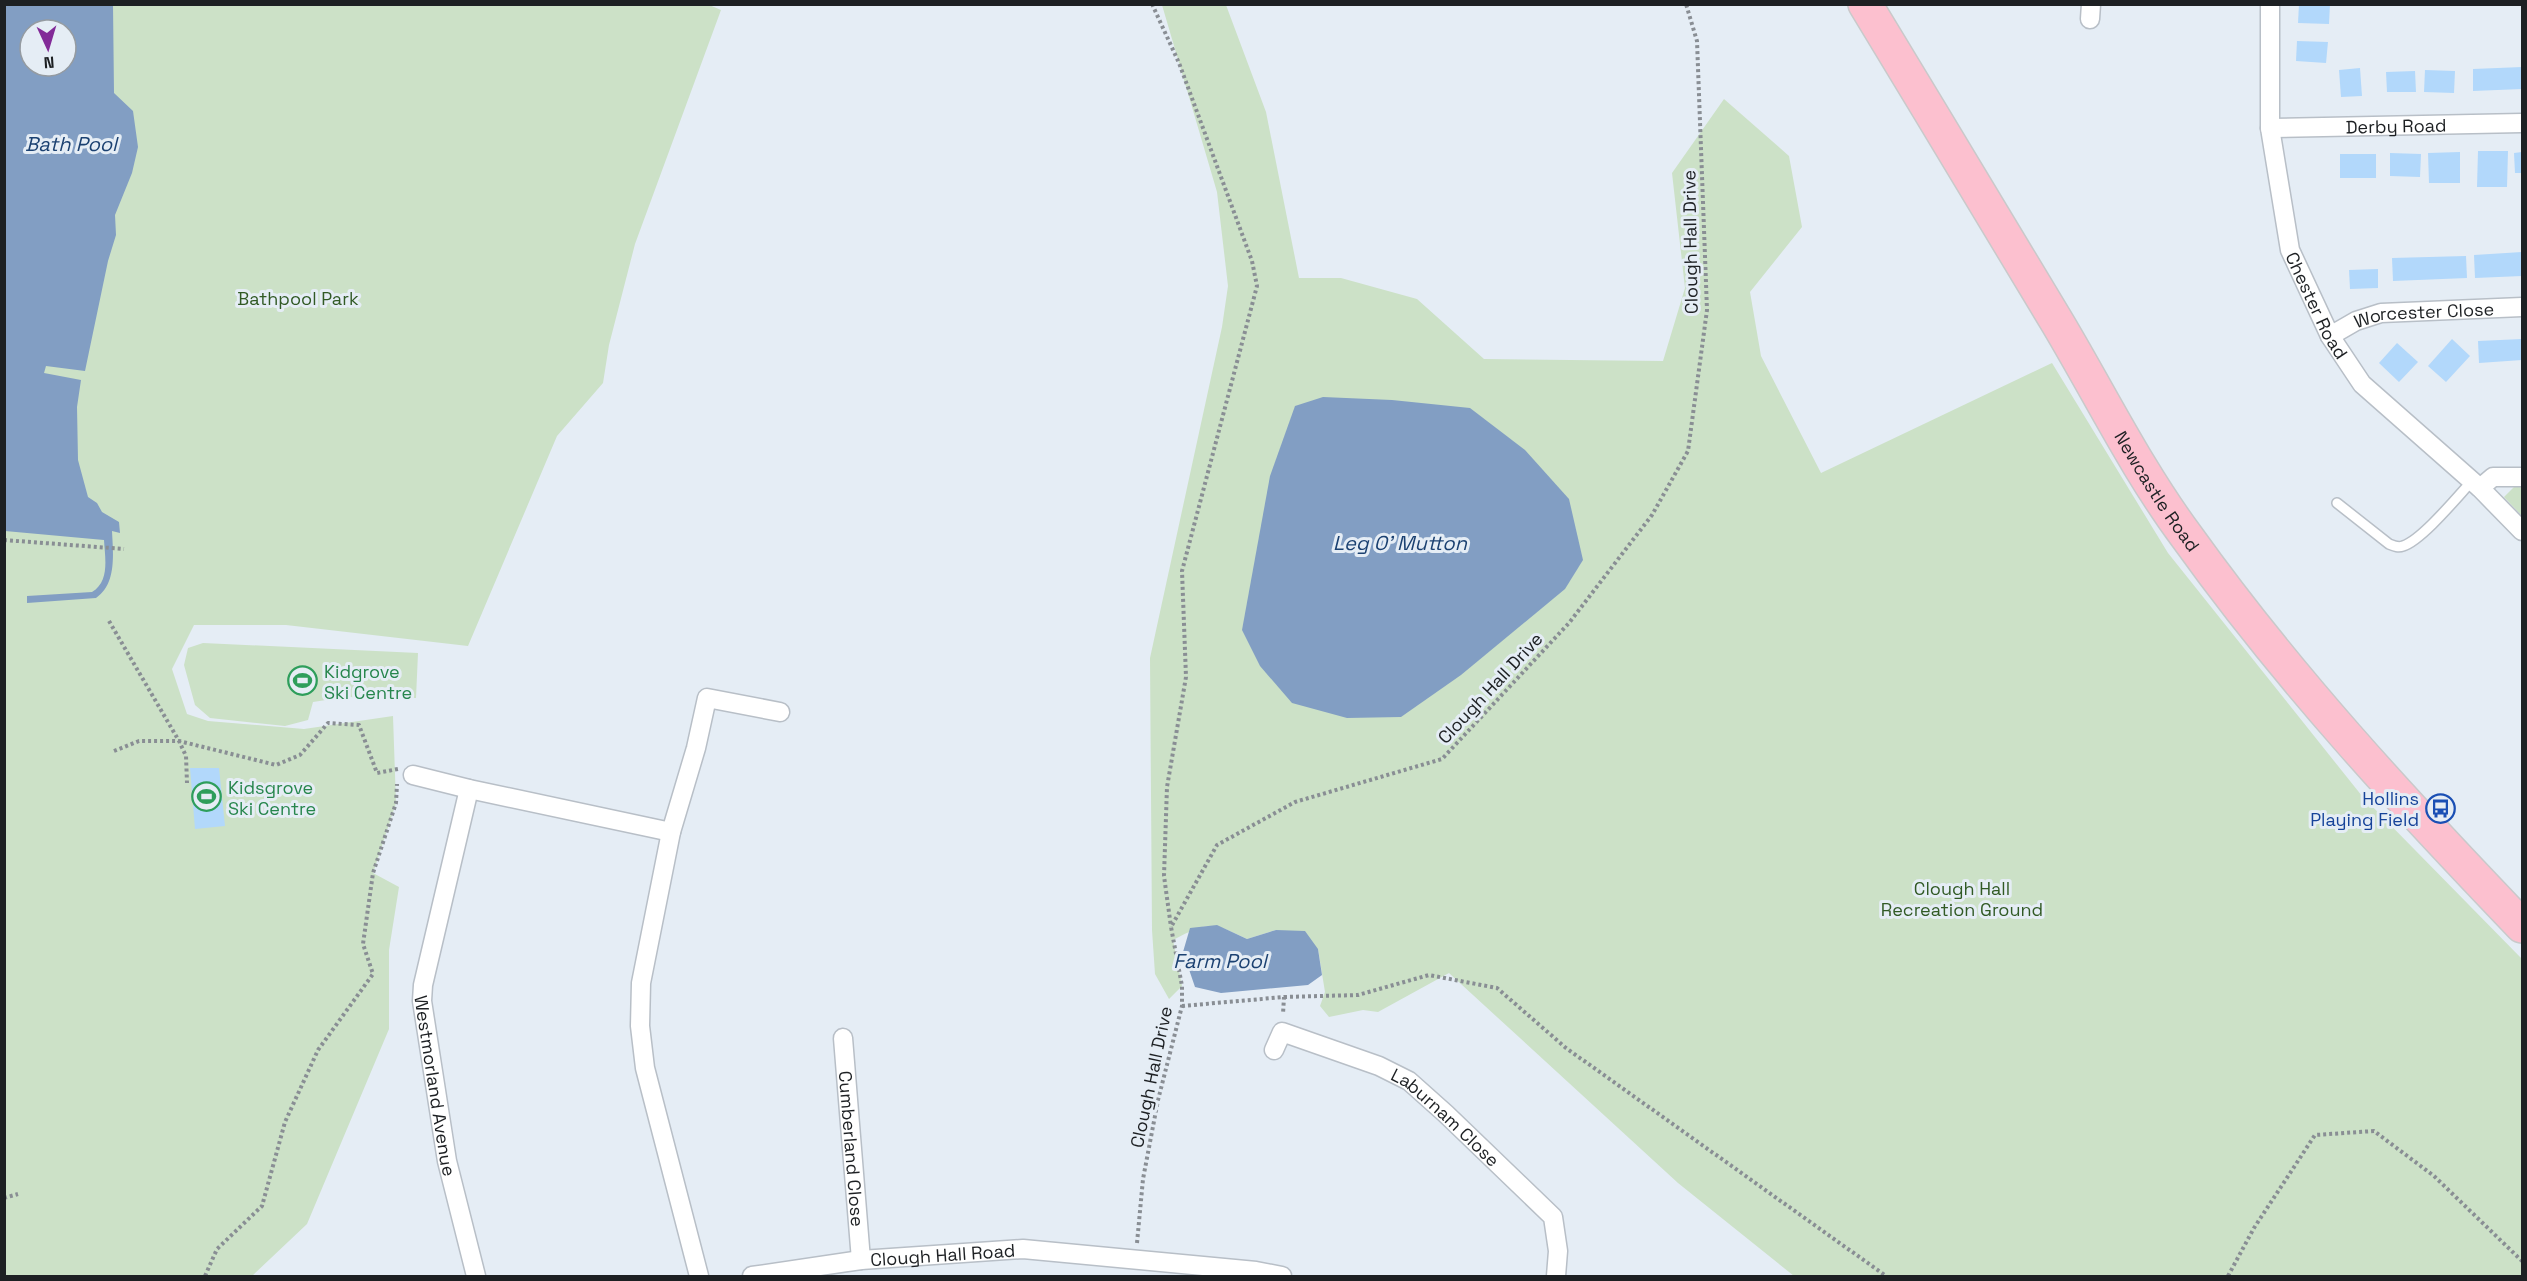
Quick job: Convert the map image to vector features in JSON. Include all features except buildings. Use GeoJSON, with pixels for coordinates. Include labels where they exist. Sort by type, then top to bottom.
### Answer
{"type":"FeatureCollection","features":[{"type":"Feature","properties":{"kind":"highway","name":"Newcastle Road"},"geometry":{"type":"LineString","coordinates":[[1865,4],[2058,324],[2120,433],[2185,536],[2271,650],[2404,803],[2523,926]]}},
{"type":"Feature","properties":{"kind":"street","name":"Chester Road"},"geometry":{"type":"LineString","coordinates":[[2270,4],[2270,128],[2290,250],[2330,336],[2362,384],[2476,484],[2523,531]]}},
{"type":"Feature","properties":{"kind":"street","name":"Derby Road"},"geometry":{"type":"LineString","coordinates":[[2270,128],[2523,123]]}},
{"type":"Feature","properties":{"kind":"street","name":"Worcester Close"},"geometry":{"type":"LineString","coordinates":[[2330,336],[2356,321],[2381,313],[2523,307]]}},
{"type":"Feature","properties":{"kind":"street"},"geometry":{"type":"LineString","coordinates":[[2476,484],[2493,477],[2523,477]]}},
{"type":"Feature","properties":{"kind":"street"},"geometry":{"type":"LineString","coordinates":[[699,1276],[645,1068],[640,1026],[641,983],[671,832],[696,748],[707,698],[780,712]]}},
{"type":"Feature","properties":{"kind":"street"},"geometry":{"type":"LineString","coordinates":[[405,772],[469,789],[671,832]]}},
{"type":"Feature","properties":{"kind":"street","name":"Westmorland Avenue"},"geometry":{"type":"LineString","coordinates":[[469,789],[423,985],[422,1001],[447,1161],[476,1276]]}},
{"type":"Feature","properties":{"kind":"street"},"geometry":{"type":"LineString","coordinates":[[1274,1050],[1282,1032]]}},
{"type":"Feature","properties":{"kind":"street","name":"Laburnam Close"},"geometry":{"type":"LineString","coordinates":[[1282,1032],[1379,1066],[1409,1081],[1424,1094],[1553,1217],[1558,1251],[1556,1276]]}},
{"type":"Feature","properties":{"kind":"street","name":"Cumberland Close"},"geometry":{"type":"LineString","coordinates":[[843,1038],[861,1260]]}},
{"type":"Feature","properties":{"kind":"street","name":"Clough Hall Road"},"geometry":{"type":"LineString","coordinates":[[752,1276],[861,1260],[1023,1249],[1134,1269],[1256,1271],[1282,1276]]}},
{"type":"Feature","properties":{"kind":"lane"},"geometry":{"type":"LineString","coordinates":[[2337,503],[2389,544],[2399,547],[2411,542],[2476,484]]}},
{"type":"Feature","properties":{"kind":"path"},"geometry":{"type":"LineString","coordinates":[[1152,4],[1179,63],[1252,261],[1257,286],[1182,571],[1186,677],[1167,787],[1164,876],[1171,927]]}},
{"type":"Feature","properties":{"kind":"path","name":"Clough Hall Drive"},"geometry":{"type":"LineString","coordinates":[[1134,1269],[1143,1179],[1158,1100],[1182,1006],[1182,986],[1171,927],[1217,845],[1295,802],[1442,759],[1569,623],[1652,515],[1688,451],[1707,310],[1697,41],[1686,4]]}},
{"type":"Feature","properties":{"kind":"path"},"geometry":{"type":"LineString","coordinates":[[4,540],[124,549]]}},
{"type":"Feature","properties":{"kind":"path"},"geometry":{"type":"LineString","coordinates":[[109,621],[179,741],[186,756],[187,783]]}},
{"type":"Feature","properties":{"kind":"path"},"geometry":{"type":"LineString","coordinates":[[114,751],[139,741],[179,741],[276,765],[300,755],[328,723],[359,725],[377,773],[405,772],[373,873],[363,945],[373,974],[318,1050],[285,1122],[262,1206],[217,1249],[205,1276]]}},
{"type":"Feature","properties":{"kind":"path"},"geometry":{"type":"LineString","coordinates":[[1182,1006],[1284,997],[1358,995],[1429,975],[1497,988],[1566,1048],[1886,1276]]}},
{"type":"Feature","properties":{"kind":"path"},"geometry":{"type":"LineString","coordinates":[[1282,1032],[1284,997]]}},
{"type":"Feature","properties":{"kind":"path"},"geometry":{"type":"LineString","coordinates":[[2228,1276],[2254,1228],[2314,1135],[2374,1131],[2434,1176],[2523,1261]]}},
{"type":"Feature","properties":{"kind":"path"},"geometry":{"type":"LineString","coordinates":[[4,1198],[18,1194]]}},
{"type":"Feature","properties":{"kind":"green space","name":"Bathpool Park"},"geometry":{"type":"Polygon","coordinates":[[[707,4],[721,10],[635,244],[609,345],[603,383],[557,436],[468,646],[286,625],[194,625],[172,669],[187,714],[208,721],[304,729],[393,716],[396,803],[373,873],[399,887],[389,950],[389,1029],[307,1224],[252,1276],[5,1276],[5,5],[707,4]]]}},
{"type":"Feature","properties":{"kind":"green space","name":"Clough Hall Recreation Ground"},"geometry":{"type":"Polygon","coordinates":[[[1162,5],[1226,5],[1266,112],[1299,278],[1341,278],[1417,299],[1484,359],[1663,361],[1685,288],[1672,173],[1724,99],[1789,156],[1802,227],[1750,292],[1761,356],[1821,473],[2052,363],[2168,553],[2362,796],[2522,959],[2522,1276],[1794,1276],[1678,1183],[1449,973],[1378,1012],[1363,1010],[1329,1017],[1320,1006],[1325,992],[1318,949],[1276,930],[1247,939],[1226,929],[1210,926],[1195,929],[1173,940],[1182,986],[1169,999],[1155,974],[1152,930],[1150,658],[1222,327],[1228,286],[1217,192],[1162,5]]]}},
{"type":"Feature","properties":{"kind":"green space"},"geometry":{"type":"Polygon","coordinates":[[[2516,485],[2522,485],[2522,516],[2504,497],[2516,485]]]}},
{"type":"Feature","properties":{"kind":"green space","name":"Kidgrove Ski Centre"},"geometry":{"type":"Polygon","coordinates":[[[203,643],[418,653],[416,698],[345,697],[313,702],[308,720],[285,726],[210,718],[195,705],[184,665],[188,648],[203,643]]]}},
{"type":"Feature","properties":{"kind":"water","name":"Bath Pool"},"geometry":{"type":"Polygon","coordinates":[[[5,4],[113,5],[114,93],[133,111],[138,147],[132,173],[115,215],[116,235],[108,261],[85,371],[46,366],[44,373],[81,380],[77,407],[78,460],[88,497],[97,503],[102,512],[119,522],[120,533],[112,531],[111,576],[103,592],[96,598],[27,603],[27,596],[92,592],[102,582],[104,575],[104,540],[5,531],[5,4]]]}},
{"type":"Feature","properties":{"kind":"water","name":"Leg O' Mutton"},"geometry":{"type":"Polygon","coordinates":[[[1323,397],[1392,400],[1470,408],[1525,450],[1569,499],[1583,560],[1565,589],[1461,675],[1401,717],[1347,718],[1292,703],[1260,666],[1242,630],[1270,476],[1295,406],[1323,397]]]}},
{"type":"Feature","properties":{"kind":"water","name":"Farm Pool"},"geometry":{"type":"Polygon","coordinates":[[[1217,925],[1247,939],[1276,930],[1305,931],[1318,949],[1322,975],[1308,985],[1221,993],[1195,987],[1183,952],[1190,928],[1217,925]]]}},
{"type":"Feature","properties":{"kind":"place","name":"Kidgrove Ski Centre"},"geometry":{"type":"Point","coordinates":[303,681]}},
{"type":"Feature","properties":{"kind":"place","name":"Kidsgrove Ski Centre"},"geometry":{"type":"Point","coordinates":[207,797]}},
{"type":"Feature","properties":{"kind":"place","name":"Hollins Playing Field"},"geometry":{"type":"Point","coordinates":[2440,808]}}]}
